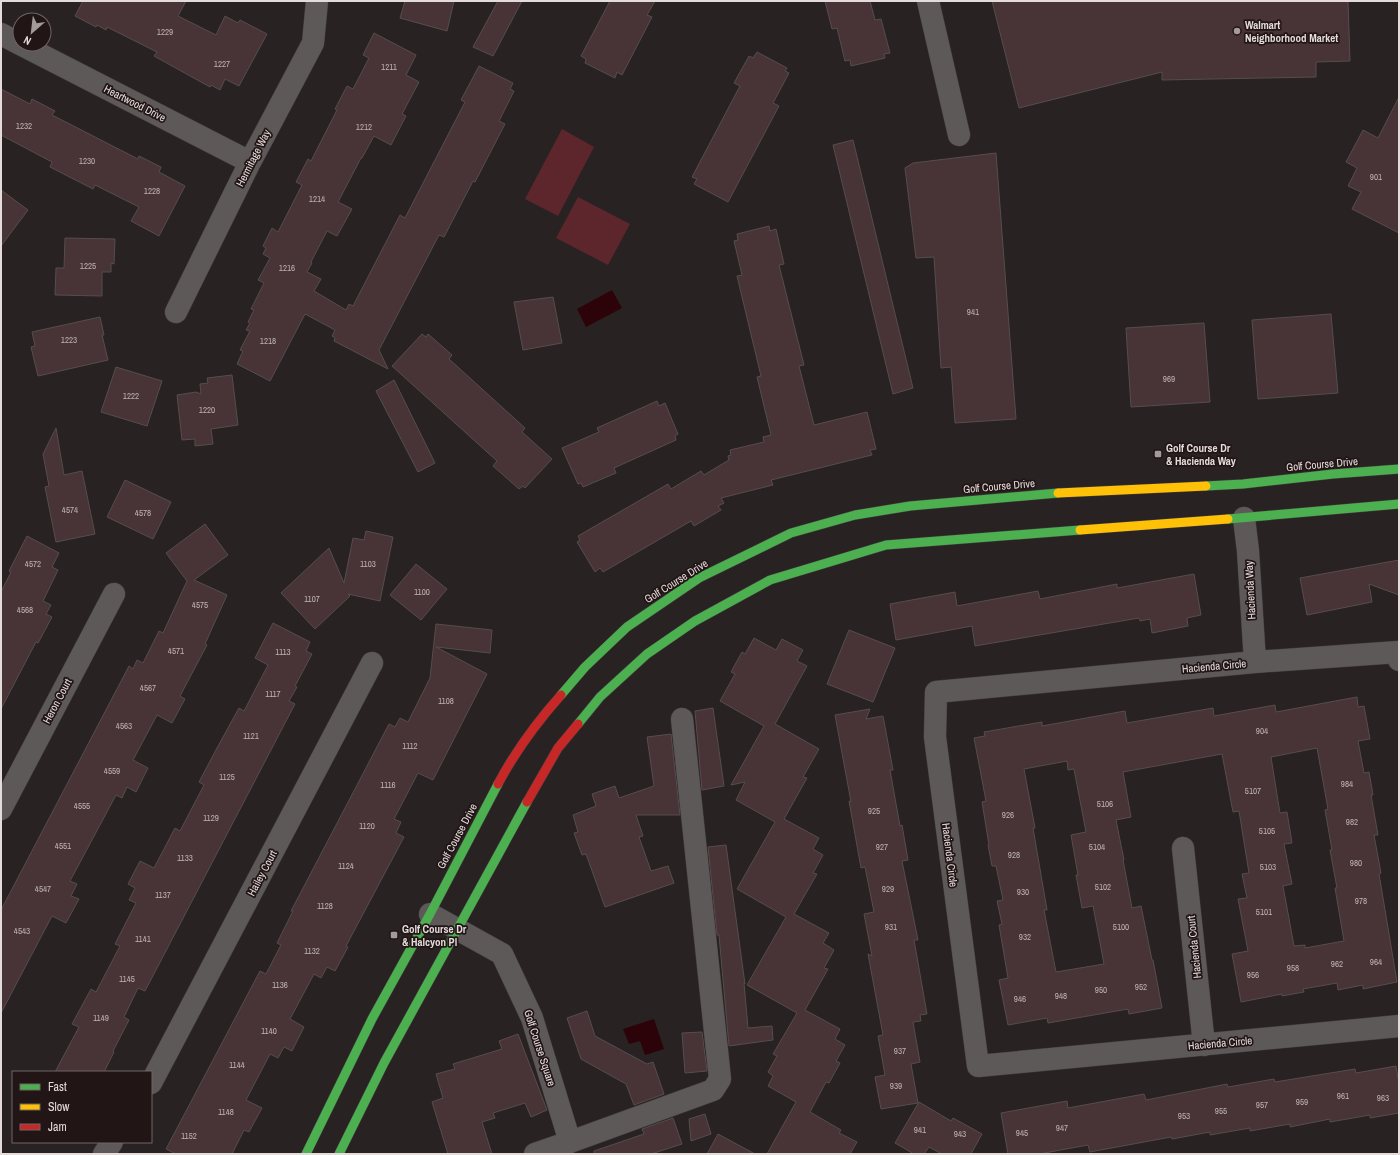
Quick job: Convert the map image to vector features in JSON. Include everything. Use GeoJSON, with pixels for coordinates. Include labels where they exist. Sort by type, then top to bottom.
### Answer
{"type":"FeatureCollection","features":[{"type":"Feature","properties":{"kind":"street","name":"Hermitage Way"},"geometry":{"type":"LineString","coordinates":[[176,312],[250,162],[313,43],[316,1]]}},
{"type":"Feature","properties":{"kind":"street"},"geometry":{"type":"LineString","coordinates":[[928,1],[959,135]]}},
{"type":"Feature","properties":{"kind":"street","name":"Heartwood Drive"},"geometry":{"type":"LineString","coordinates":[[1,34],[12,40]]}},
{"type":"Feature","properties":{"kind":"street","name":"Heartwood Drive"},"geometry":{"type":"LineString","coordinates":[[36,52],[250,162]]}},
{"type":"Feature","properties":{"kind":"street","name":"Golf Course Drive"},"geometry":{"type":"LineString","coordinates":[[306,1154],[372,1019],[430,914],[508,766],[547,711],[585,666],[627,627],[699,578],[791,533],[855,515],[910,506],[1074,492],[1243,484],[1334,474],[1399,469]]}},
{"type":"Feature","properties":{"kind":"street"},"geometry":{"type":"LineString","coordinates":[[339,1154],[384,1064],[524,806],[558,748],[600,696],[653,650],[695,621],[770,580],[886,545],[1244,518],[1399,504]]}},
{"type":"Feature","properties":{"kind":"street","name":"Hacienda Way"},"geometry":{"type":"LineString","coordinates":[[1244,518],[1248,551],[1255,662]]}},
{"type":"Feature","properties":{"kind":"street","name":"Heron Court"},"geometry":{"type":"LineString","coordinates":[[1,809],[114,594]]}},
{"type":"Feature","properties":{"kind":"street","name":"Hacienda Circle"},"geometry":{"type":"LineString","coordinates":[[1399,660],[1398,652],[1255,662],[936,692],[935,737],[978,1066],[1399,1026]]}},
{"type":"Feature","properties":{"kind":"street","name":"Hailey Court"},"geometry":{"type":"LineString","coordinates":[[152,1081],[372,663]]}},
{"type":"Feature","properties":{"kind":"street"},"geometry":{"type":"LineString","coordinates":[[535,1154],[713,1090],[720,1079],[682,719]]}},
{"type":"Feature","properties":{"kind":"street","name":"Hacienda Court"},"geometry":{"type":"LineString","coordinates":[[1184,848],[1204,1045]]}},
{"type":"Feature","properties":{"kind":"street","name":"Golf Course Square"},"geometry":{"type":"LineString","coordinates":[[430,914],[502,954],[532,1018],[570,1142]]}},
{"type":"Feature","properties":{"kind":"street"},"geometry":{"type":"LineString","coordinates":[[104,1154],[111,1143]]}},
{"type":"Feature","properties":{"kind":"shaded area"},"geometry":{"type":"Polygon","coordinates":[[[562,129],[594,147],[558,216],[525,199],[562,129]]]}},
{"type":"Feature","properties":{"kind":"shaded area"},"geometry":{"type":"Polygon","coordinates":[[[578,197],[630,224],[608,265],[556,238],[578,197]]]}},
{"type":"Feature","properties":{"kind":"shaded area"},"geometry":{"type":"Polygon","coordinates":[[[612,290],[622,308],[586,327],[577,309],[612,290]]]}},
{"type":"Feature","properties":{"kind":"shaded area"},"geometry":{"type":"Polygon","coordinates":[[[654,1019],[664,1049],[645,1055],[640,1041],[629,1044],[623,1029],[654,1019]]]}},
{"type":"Feature","properties":{"kind":"building"},"geometry":{"type":"Polygon","coordinates":[[[83,1],[186,1],[178,16],[216,35],[225,16],[238,23],[240,20],[267,34],[239,86],[225,79],[220,90],[211,85],[210,87],[154,56],[157,52],[107,27],[106,30],[97,25],[96,27],[75,16],[83,1]]]}},
{"type":"Feature","properties":{"kind":"building"},"geometry":{"type":"Polygon","coordinates":[[[405,1],[454,1],[447,31],[400,18],[405,1]]]}},
{"type":"Feature","properties":{"kind":"building"},"geometry":{"type":"Polygon","coordinates":[[[498,1],[522,1],[493,56],[473,47],[498,1]]]}},
{"type":"Feature","properties":{"kind":"building"},"geometry":{"type":"Polygon","coordinates":[[[610,1],[655,1],[647,15],[652,17],[622,75],[617,72],[615,78],[585,63],[586,59],[581,56],[610,1]]]}},
{"type":"Feature","properties":{"kind":"building"},"geometry":{"type":"Polygon","coordinates":[[[825,1],[870,1],[875,20],[881,19],[890,53],[884,54],[885,58],[851,66],[850,60],[845,61],[837,28],[832,29],[825,1]]]}},
{"type":"Feature","properties":{"kind":"building"},"geometry":{"type":"Polygon","coordinates":[[[992,1],[1348,1],[1350,61],[1316,62],[1316,77],[1162,80],[1162,72],[1019,108],[992,1]]]}},
{"type":"Feature","properties":{"kind":"building"},"geometry":{"type":"Polygon","coordinates":[[[374,33],[416,55],[406,75],[419,82],[402,114],[406,116],[391,145],[374,136],[338,202],[352,209],[337,236],[327,231],[311,262],[312,263],[307,272],[321,279],[314,291],[346,310],[349,304],[353,306],[400,215],[405,218],[465,102],[461,100],[479,66],[513,83],[510,89],[514,91],[499,121],[505,124],[444,237],[439,235],[379,350],[388,369],[334,341],[335,338],[332,336],[335,330],[305,314],[270,381],[237,364],[243,351],[240,350],[250,331],[246,330],[254,310],[251,309],[264,283],[258,280],[270,258],[263,254],[266,248],[263,246],[272,228],[278,232],[302,185],[296,182],[308,159],[311,161],[337,110],[335,109],[347,86],[353,89],[369,58],[363,55],[374,33]]]}},
{"type":"Feature","properties":{"kind":"building"},"geometry":{"type":"Polygon","coordinates":[[[757,52],[787,68],[785,71],[789,73],[773,103],[779,106],[728,202],[694,184],[697,179],[692,177],[740,86],[734,83],[749,56],[753,58],[757,52]]]}},
{"type":"Feature","properties":{"kind":"building"},"geometry":{"type":"Polygon","coordinates":[[[1,89],[30,104],[32,99],[55,111],[52,115],[138,159],[139,156],[161,167],[159,172],[185,186],[159,236],[131,221],[139,207],[95,185],[93,189],[50,167],[52,162],[1,135],[1,89]]]}},
{"type":"Feature","properties":{"kind":"building"},"geometry":{"type":"Polygon","coordinates":[[[1399,97],[1399,233],[1352,209],[1361,192],[1348,186],[1357,168],[1346,162],[1363,130],[1378,138],[1399,97]]]}},
{"type":"Feature","properties":{"kind":"building"},"geometry":{"type":"Polygon","coordinates":[[[853,140],[913,388],[893,394],[833,145],[853,140]]]}},
{"type":"Feature","properties":{"kind":"building"},"geometry":{"type":"Polygon","coordinates":[[[996,153],[1016,419],[955,423],[951,367],[941,368],[934,257],[916,258],[905,168],[913,163],[996,153]]]}},
{"type":"Feature","properties":{"kind":"building"},"geometry":{"type":"Polygon","coordinates":[[[1,190],[28,210],[1,246],[1,190]]]}},
{"type":"Feature","properties":{"kind":"building"},"geometry":{"type":"Polygon","coordinates":[[[769,226],[770,231],[776,229],[784,264],[779,265],[804,365],[799,366],[814,425],[867,412],[876,449],[870,450],[872,455],[771,480],[773,485],[721,498],[724,503],[718,506],[721,510],[694,526],[691,521],[603,572],[600,568],[595,572],[577,542],[580,540],[578,536],[668,484],[671,489],[701,471],[704,475],[729,460],[728,456],[731,455],[730,450],[764,442],[763,437],[771,435],[757,377],[761,376],[737,276],[742,275],[734,241],[738,240],[737,234],[769,226]]]}},
{"type":"Feature","properties":{"kind":"building"},"geometry":{"type":"Polygon","coordinates":[[[65,238],[115,239],[114,264],[111,263],[111,272],[102,272],[102,296],[55,295],[56,268],[64,268],[65,238]]]}},
{"type":"Feature","properties":{"kind":"building"},"geometry":{"type":"Polygon","coordinates":[[[553,297],[562,343],[523,350],[514,302],[553,297]]]}},
{"type":"Feature","properties":{"kind":"building"},"geometry":{"type":"Polygon","coordinates":[[[1331,314],[1338,393],[1258,399],[1252,320],[1331,314]]]}},
{"type":"Feature","properties":{"kind":"building"},"geometry":{"type":"Polygon","coordinates":[[[100,317],[104,335],[102,335],[108,360],[38,376],[31,347],[35,346],[32,332],[100,317]]]}},
{"type":"Feature","properties":{"kind":"building"},"geometry":{"type":"Polygon","coordinates":[[[1204,323],[1210,402],[1131,407],[1126,328],[1204,323]]]}},
{"type":"Feature","properties":{"kind":"building"},"geometry":{"type":"Polygon","coordinates":[[[422,334],[426,337],[428,334],[452,355],[449,359],[525,428],[522,432],[552,459],[525,488],[523,486],[519,489],[493,466],[497,461],[392,366],[422,334]]]}},
{"type":"Feature","properties":{"kind":"building"},"geometry":{"type":"Polygon","coordinates":[[[116,367],[162,381],[147,426],[101,412],[116,367]]]}},
{"type":"Feature","properties":{"kind":"building"},"geometry":{"type":"Polygon","coordinates":[[[232,375],[238,425],[211,429],[213,444],[195,446],[195,439],[182,440],[177,395],[196,392],[201,394],[200,384],[208,383],[207,378],[232,375]]]}},
{"type":"Feature","properties":{"kind":"building"},"geometry":{"type":"Polygon","coordinates":[[[394,380],[435,463],[418,472],[376,391],[394,380]]]}},
{"type":"Feature","properties":{"kind":"building"},"geometry":{"type":"Polygon","coordinates":[[[657,401],[659,406],[665,403],[678,434],[675,436],[676,440],[614,468],[616,473],[583,487],[581,483],[578,484],[562,448],[599,432],[597,428],[657,401]]]}},
{"type":"Feature","properties":{"kind":"building"},"geometry":{"type":"Polygon","coordinates":[[[56,428],[64,475],[82,471],[95,534],[56,542],[45,487],[49,486],[43,454],[56,428]]]}},
{"type":"Feature","properties":{"kind":"building"},"geometry":{"type":"Polygon","coordinates":[[[125,480],[171,502],[153,539],[107,517],[125,480]]]}},
{"type":"Feature","properties":{"kind":"building"},"geometry":{"type":"Polygon","coordinates":[[[205,524],[228,555],[194,580],[227,595],[205,644],[207,645],[180,696],[185,699],[172,723],[157,715],[133,760],[148,768],[136,792],[127,787],[122,798],[116,795],[70,881],[77,884],[71,896],[79,899],[66,923],[52,916],[1,1013],[1,910],[129,666],[133,669],[137,660],[143,663],[159,631],[163,633],[187,581],[166,553],[205,524]]]}},
{"type":"Feature","properties":{"kind":"building"},"geometry":{"type":"Polygon","coordinates":[[[366,531],[393,537],[380,601],[348,594],[350,596],[315,629],[281,593],[329,548],[344,583],[353,538],[364,540],[366,531]]]}},
{"type":"Feature","properties":{"kind":"building"},"geometry":{"type":"Polygon","coordinates":[[[27,536],[59,553],[52,567],[58,570],[43,601],[51,605],[46,614],[52,617],[38,643],[36,642],[1,709],[1,592],[11,572],[9,571],[27,536]]]}},
{"type":"Feature","properties":{"kind":"building"},"geometry":{"type":"Polygon","coordinates":[[[1399,560],[1399,595],[1369,584],[1372,602],[1307,615],[1300,578],[1399,560]]]}},
{"type":"Feature","properties":{"kind":"building"},"geometry":{"type":"Polygon","coordinates":[[[416,564],[447,589],[421,620],[390,595],[416,564]]]}},
{"type":"Feature","properties":{"kind":"building"},"geometry":{"type":"Polygon","coordinates":[[[1194,574],[1201,615],[1187,618],[1188,626],[1152,633],[1150,619],[1140,621],[1139,618],[975,646],[972,626],[896,640],[890,604],[955,592],[957,606],[1038,591],[1040,599],[1117,584],[1117,588],[1194,574]]]}},
{"type":"Feature","properties":{"kind":"building"},"geometry":{"type":"Polygon","coordinates":[[[273,623],[310,642],[306,651],[312,654],[295,686],[297,687],[289,701],[295,704],[145,991],[138,988],[124,1017],[129,1020],[104,1071],[56,1071],[79,1027],[72,1024],[91,989],[96,992],[120,946],[115,944],[136,903],[129,900],[135,888],[128,884],[140,861],[154,868],[175,828],[180,831],[204,785],[199,782],[217,748],[239,708],[244,711],[268,665],[255,658],[273,623]]]}},
{"type":"Feature","properties":{"kind":"building"},"geometry":{"type":"Polygon","coordinates":[[[436,624],[492,630],[490,653],[436,647],[487,674],[433,780],[418,773],[394,819],[401,822],[396,833],[404,837],[346,946],[348,947],[335,971],[327,967],[321,978],[314,974],[290,1019],[304,1027],[292,1051],[284,1047],[278,1058],[270,1054],[246,1100],[262,1108],[249,1132],[244,1130],[232,1154],[176,1154],[166,1149],[260,971],[266,974],[281,945],[277,943],[293,911],[291,911],[389,724],[395,727],[400,718],[408,722],[430,678],[436,624]]]}},
{"type":"Feature","properties":{"kind":"building"},"geometry":{"type":"Polygon","coordinates":[[[849,630],[895,648],[873,702],[827,684],[849,630]]]}},
{"type":"Feature","properties":{"kind":"building"},"geometry":{"type":"Polygon","coordinates":[[[754,638],[776,650],[782,639],[803,650],[797,661],[807,666],[775,724],[819,749],[803,777],[807,778],[784,819],[819,838],[813,849],[823,855],[813,873],[817,874],[794,914],[829,933],[823,943],[834,950],[824,968],[828,969],[805,1010],[840,1029],[835,1039],[845,1045],[836,1061],[840,1063],[829,1083],[826,1082],[810,1112],[841,1130],[839,1133],[857,1142],[850,1154],[767,1154],[796,1102],[768,1086],[773,1076],[768,1072],[777,1056],[773,1054],[797,1013],[747,985],[786,917],[737,889],[775,822],[736,800],[745,782],[731,785],[764,726],[720,701],[735,674],[731,672],[742,652],[745,654],[754,638]]]}},
{"type":"Feature","properties":{"kind":"building"},"geometry":{"type":"Polygon","coordinates":[[[1357,697],[1358,707],[1364,706],[1370,739],[1358,741],[1364,773],[1369,772],[1373,795],[1371,795],[1378,835],[1374,835],[1381,873],[1379,874],[1397,982],[1363,989],[1363,985],[1338,990],[1337,983],[1303,989],[1304,992],[1282,996],[1282,994],[1241,1002],[1232,954],[1248,951],[1238,899],[1247,898],[1242,874],[1249,873],[1239,811],[1233,812],[1222,754],[1123,772],[1131,817],[1116,820],[1132,908],[1141,906],[1162,1008],[1129,1014],[1128,1009],[1048,1023],[1047,1018],[1008,1025],[999,980],[1008,978],[999,925],[1002,924],[997,901],[1003,900],[996,866],[992,866],[988,845],[982,802],[986,801],[974,738],[985,736],[984,732],[1042,722],[1042,726],[1125,711],[1127,723],[1213,708],[1214,716],[1275,705],[1276,712],[1357,697]],[[1317,748],[1271,757],[1280,813],[1287,812],[1292,843],[1284,844],[1292,884],[1283,886],[1294,946],[1305,945],[1305,948],[1344,941],[1335,888],[1337,888],[1325,810],[1328,809],[1317,748]],[[1067,761],[1024,769],[1035,828],[1033,828],[1047,910],[1044,910],[1056,972],[1104,964],[1093,906],[1082,908],[1071,835],[1086,832],[1074,769],[1068,770],[1067,761]]]}},
{"type":"Feature","properties":{"kind":"building"},"geometry":{"type":"Polygon","coordinates":[[[713,708],[724,786],[702,790],[695,711],[713,708]]]}},
{"type":"Feature","properties":{"kind":"building"},"geometry":{"type":"Polygon","coordinates":[[[870,709],[866,719],[883,716],[893,770],[890,770],[908,860],[902,861],[918,940],[914,940],[927,1014],[920,1015],[921,1021],[913,1022],[920,1062],[911,1064],[918,1103],[881,1109],[875,1077],[885,1075],[878,1036],[883,1035],[868,954],[872,956],[864,914],[874,912],[865,867],[861,868],[835,715],[870,709]]]}},
{"type":"Feature","properties":{"kind":"building"},"geometry":{"type":"Polygon","coordinates":[[[671,734],[680,815],[636,815],[643,836],[639,837],[651,871],[668,866],[674,883],[605,907],[586,854],[582,855],[574,833],[578,832],[573,815],[596,806],[592,794],[615,786],[619,798],[654,786],[647,737],[671,734]]]}},
{"type":"Feature","properties":{"kind":"building"},"geometry":{"type":"Polygon","coordinates":[[[726,845],[745,984],[744,983],[748,1028],[772,1026],[773,1040],[729,1046],[719,935],[717,935],[708,847],[726,845]]]}},
{"type":"Feature","properties":{"kind":"building"},"geometry":{"type":"Polygon","coordinates":[[[587,1011],[595,1036],[647,1064],[653,1062],[664,1094],[634,1105],[626,1084],[581,1059],[567,1018],[587,1011]]]}},
{"type":"Feature","properties":{"kind":"building"},"geometry":{"type":"Polygon","coordinates":[[[702,1032],[707,1071],[685,1073],[682,1033],[702,1032]]]}},
{"type":"Feature","properties":{"kind":"building"},"geometry":{"type":"Polygon","coordinates":[[[518,1034],[547,1110],[531,1117],[525,1103],[493,1113],[495,1118],[482,1122],[492,1154],[448,1154],[432,1102],[443,1098],[436,1074],[455,1069],[453,1064],[502,1049],[499,1041],[518,1034]]]}},
{"type":"Feature","properties":{"kind":"building"},"geometry":{"type":"Polygon","coordinates":[[[1396,1066],[1399,1084],[1399,1113],[1370,1118],[1370,1115],[1330,1122],[1330,1119],[1290,1127],[1290,1124],[1250,1131],[1250,1128],[1210,1135],[1210,1132],[1172,1139],[1171,1137],[1090,1152],[1088,1145],[1039,1154],[1008,1154],[1001,1113],[1067,1101],[1068,1108],[1144,1094],[1146,1100],[1227,1084],[1228,1087],[1274,1079],[1275,1082],[1355,1069],[1356,1073],[1396,1066]]]}},
{"type":"Feature","properties":{"kind":"building"},"geometry":{"type":"Polygon","coordinates":[[[919,1102],[951,1121],[953,1118],[982,1134],[971,1154],[942,1154],[929,1147],[924,1154],[914,1154],[895,1143],[919,1102]]]}},
{"type":"Feature","properties":{"kind":"building"},"geometry":{"type":"Polygon","coordinates":[[[705,1114],[711,1134],[691,1141],[689,1119],[705,1114]]]}},
{"type":"Feature","properties":{"kind":"building"},"geometry":{"type":"Polygon","coordinates":[[[673,1118],[682,1144],[651,1154],[594,1154],[594,1151],[644,1134],[642,1129],[673,1118]]]}},
{"type":"Feature","properties":{"kind":"building"},"geometry":{"type":"Polygon","coordinates":[[[718,1134],[755,1154],[707,1154],[718,1134]]]}},
{"type":"Feature","properties":{"kind":"traffic: fast"},"geometry":{"type":"LineString","coordinates":[[1206,486],[1243,484],[1333,474],[1399,469]]}},
{"type":"Feature","properties":{"kind":"traffic: fast"},"geometry":{"type":"LineString","coordinates":[[561,695],[585,667],[627,627],[699,578],[791,533],[855,515],[910,506],[1058,493]]}},
{"type":"Feature","properties":{"kind":"traffic: fast"},"geometry":{"type":"LineString","coordinates":[[1228,519],[1399,504]]}},
{"type":"Feature","properties":{"kind":"traffic: fast"},"geometry":{"type":"LineString","coordinates":[[578,724],[600,697],[647,654],[695,621],[770,580],[886,545],[1080,530]]}},
{"type":"Feature","properties":{"kind":"traffic: fast"},"geometry":{"type":"LineString","coordinates":[[306,1154],[372,1019],[430,914],[498,784]]}},
{"type":"Feature","properties":{"kind":"traffic: fast"},"geometry":{"type":"LineString","coordinates":[[339,1154],[384,1063],[527,802]]}},
{"type":"Feature","properties":{"kind":"traffic: slow"},"geometry":{"type":"LineString","coordinates":[[1058,493],[1206,486]]}},
{"type":"Feature","properties":{"kind":"traffic: slow"},"geometry":{"type":"LineString","coordinates":[[1080,530],[1228,519]]}},
{"type":"Feature","properties":{"kind":"traffic: jam"},"geometry":{"type":"LineString","coordinates":[[498,784],[527,738],[561,695]]}},
{"type":"Feature","properties":{"kind":"traffic: jam"},"geometry":{"type":"LineString","coordinates":[[527,802],[558,748],[578,724]]}},
{"type":"Feature","properties":{"kind":"place","name":"Walmart Neighborhood Market"},"geometry":{"type":"Point","coordinates":[1237,31]}},
{"type":"Feature","properties":{"kind":"place","name":"Golf Course Dr & Hacienda Way"},"geometry":{"type":"Point","coordinates":[1158,454]}},
{"type":"Feature","properties":{"kind":"place","name":"Golf Course Dr & Halcyon Pl"},"geometry":{"type":"Point","coordinates":[394,935]}}]}
